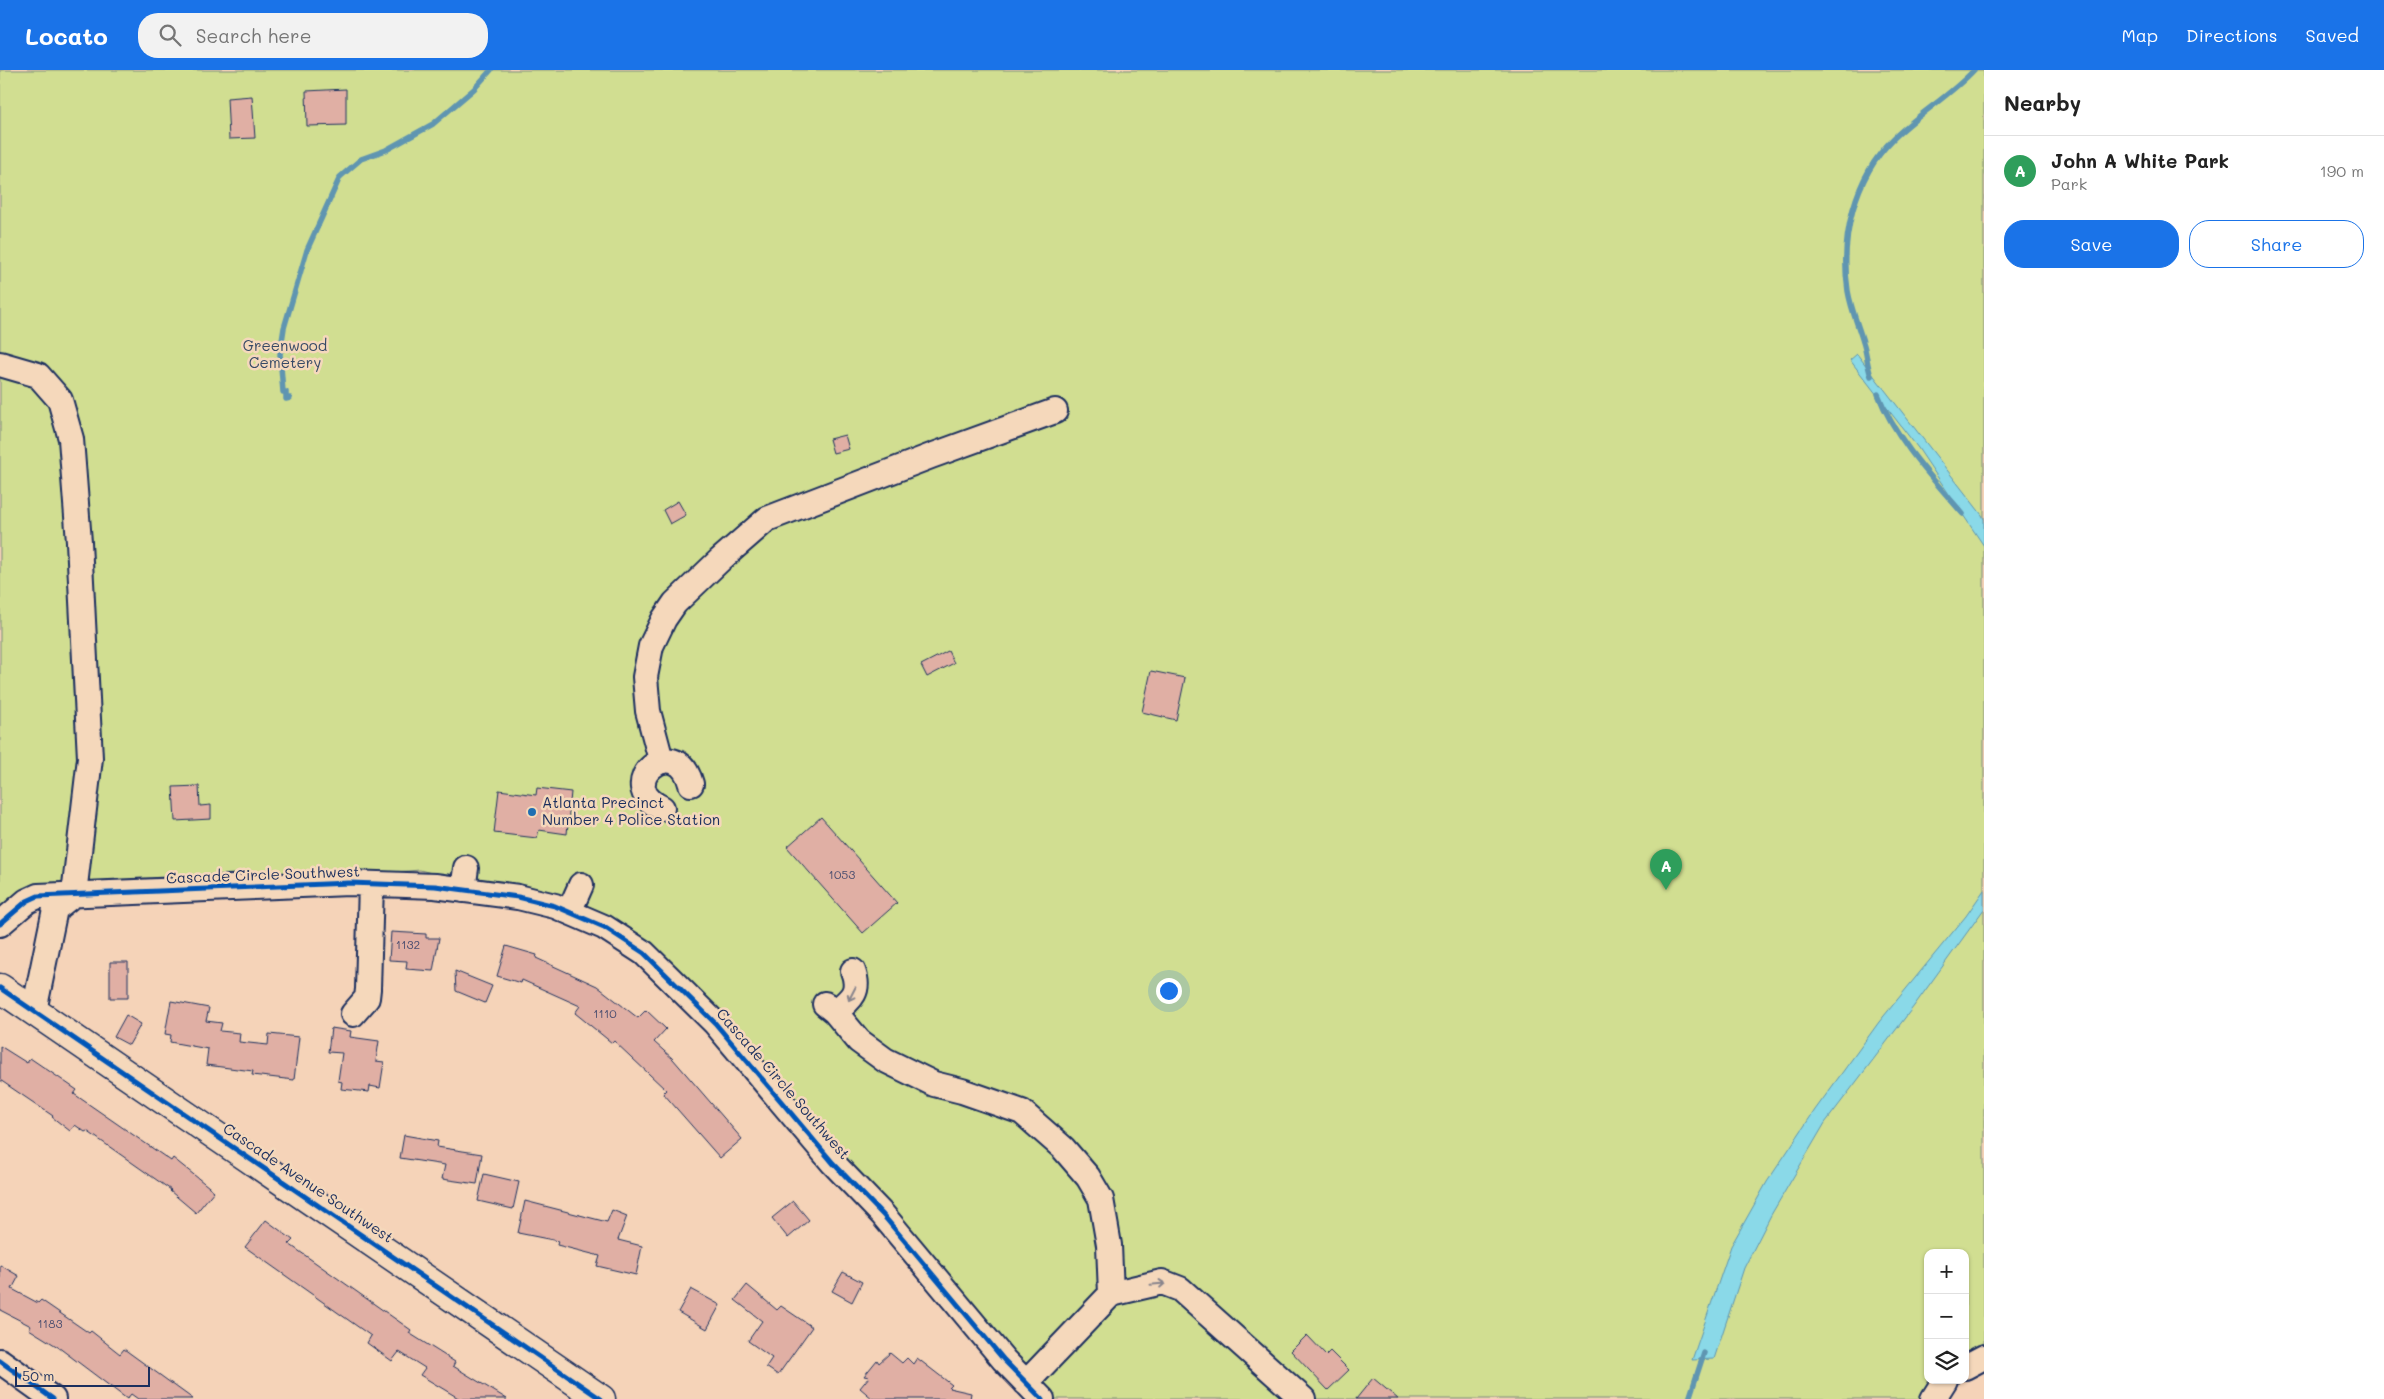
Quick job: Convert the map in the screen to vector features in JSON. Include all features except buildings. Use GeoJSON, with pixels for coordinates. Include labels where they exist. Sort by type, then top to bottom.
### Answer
{"type":"FeatureCollection","features":[{"type":"Feature","properties":{"kind":"main road","name":"Cascade Avenue Southwest"},"geometry":{"type":"LineString","coordinates":[[0,988],[601,1399]]}},
{"type":"Feature","properties":{"kind":"street"},"geometry":{"type":"LineString","coordinates":[[0,364],[38,375],[60,400],[71,439],[79,542],[90,758],[74,894],[55,909],[34,1011]]}},
{"type":"Feature","properties":{"kind":"street"},"geometry":{"type":"LineString","coordinates":[[661,760],[648,711],[645,677],[651,646],[664,619],[675,603],[720,560],[767,519],[931,456],[1055,412]]}},
{"type":"Feature","properties":{"kind":"street"},"geometry":{"type":"LineString","coordinates":[[662,808],[652,804],[645,795],[642,784],[645,774],[651,765],[661,760],[672,760],[682,765],[688,773],[691,784]]}},
{"type":"Feature","properties":{"kind":"street","name":"Cascade Circle Southwest"},"geometry":{"type":"LineString","coordinates":[[0,924],[27,901],[38,896],[349,883],[436,886],[464,879],[518,897],[555,906],[604,926],[644,953],[715,1023],[833,1162],[883,1215],[1004,1360],[1034,1391]]}},
{"type":"Feature","properties":{"kind":"street"},"geometry":{"type":"LineString","coordinates":[[353,1014],[367,998],[372,884]]}},
{"type":"Feature","properties":{"kind":"street"},"geometry":{"type":"LineString","coordinates":[[569,912],[581,885]]}},
{"type":"Feature","properties":{"kind":"street"},"geometry":{"type":"LineString","coordinates":[[853,971],[857,981],[852,997],[830,1008],[859,1042],[885,1060],[934,1084],[962,1091],[1022,1112],[1063,1148],[1088,1177],[1101,1199],[1109,1245],[1111,1294]]}},
{"type":"Feature","properties":{"kind":"street"},"geometry":{"type":"LineString","coordinates":[[1034,1391],[1111,1294],[1162,1282],[1180,1289],[1303,1399]]}},
{"type":"Feature","properties":{"kind":"street"},"geometry":{"type":"LineString","coordinates":[[1969,1365],[1984,1357]]}},
{"type":"Feature","properties":{"kind":"street"},"geometry":{"type":"LineString","coordinates":[[0,1360],[53,1399]]}},
{"type":"Feature","properties":{"kind":"street"},"geometry":{"type":"LineString","coordinates":[[1933,1399],[1942,1384]]}},
{"type":"Feature","properties":{"kind":"green space","name":"Greenwood Cemetery"},"geometry":{"type":"Polygon","coordinates":[[[0,70],[1984,70],[1984,1344],[1969,1361],[1969,1249],[1924,1249],[1924,1384],[1947,1384],[1934,1399],[1039,1399],[664,975],[552,904],[420,870],[38,896],[0,925],[0,70]]]}},
{"type":"Feature","properties":{"kind":"water"},"geometry":{"type":"Polygon","coordinates":[[[1857,354],[1982,515],[1984,519],[1984,546],[1918,448],[1850,360],[1857,354]]]}},
{"type":"Feature","properties":{"kind":"water"},"geometry":{"type":"Polygon","coordinates":[[[1984,890],[1984,909],[1914,1006],[1825,1123],[1771,1215],[1744,1268],[1714,1359],[1692,1360],[1731,1246],[1767,1182],[1815,1110],[1879,1022],[1966,916],[1984,890]]]}},
{"type":"Feature","properties":{"kind":"waterway"},"geometry":{"type":"LineString","coordinates":[[290,398],[286,399],[286,392],[283,392],[280,354],[284,328],[307,250],[340,177],[361,159],[386,150],[433,124],[474,89],[491,70]]}},
{"type":"Feature","properties":{"kind":"waterway"},"geometry":{"type":"LineString","coordinates":[[1871,376],[1848,291],[1846,250],[1853,210],[1868,172],[1893,139],[1974,70]]}},
{"type":"Feature","properties":{"kind":"waterway"},"geometry":{"type":"LineString","coordinates":[[1878,394],[1885,411],[1904,442],[1963,514]]}},
{"type":"Feature","properties":{"kind":"waterway"},"geometry":{"type":"LineString","coordinates":[[1689,1399],[1704,1353]]}},
{"type":"Feature","properties":{"kind":"cycle path"},"geometry":{"type":"LineString","coordinates":[[0,924],[27,901],[38,896],[349,883],[435,886],[518,897],[555,906],[604,927],[644,953],[715,1023],[833,1163],[883,1215],[1004,1360],[1042,1399]]}},
{"type":"Feature","properties":{"kind":"cycle path"},"geometry":{"type":"LineString","coordinates":[[0,988],[601,1399]]}},
{"type":"Feature","properties":{"kind":"cycle path"},"geometry":{"type":"LineString","coordinates":[[0,1361],[53,1399]]}},
{"type":"Feature","properties":{"kind":"place","name":"Atlanta Precinct Number 4 Police Station"},"geometry":{"type":"Point","coordinates":[532,812]}},
{"type":"Feature","properties":{"kind":"place","name":"John A White Park"},"geometry":{"type":"Point","coordinates":[1666,890]}}]}
